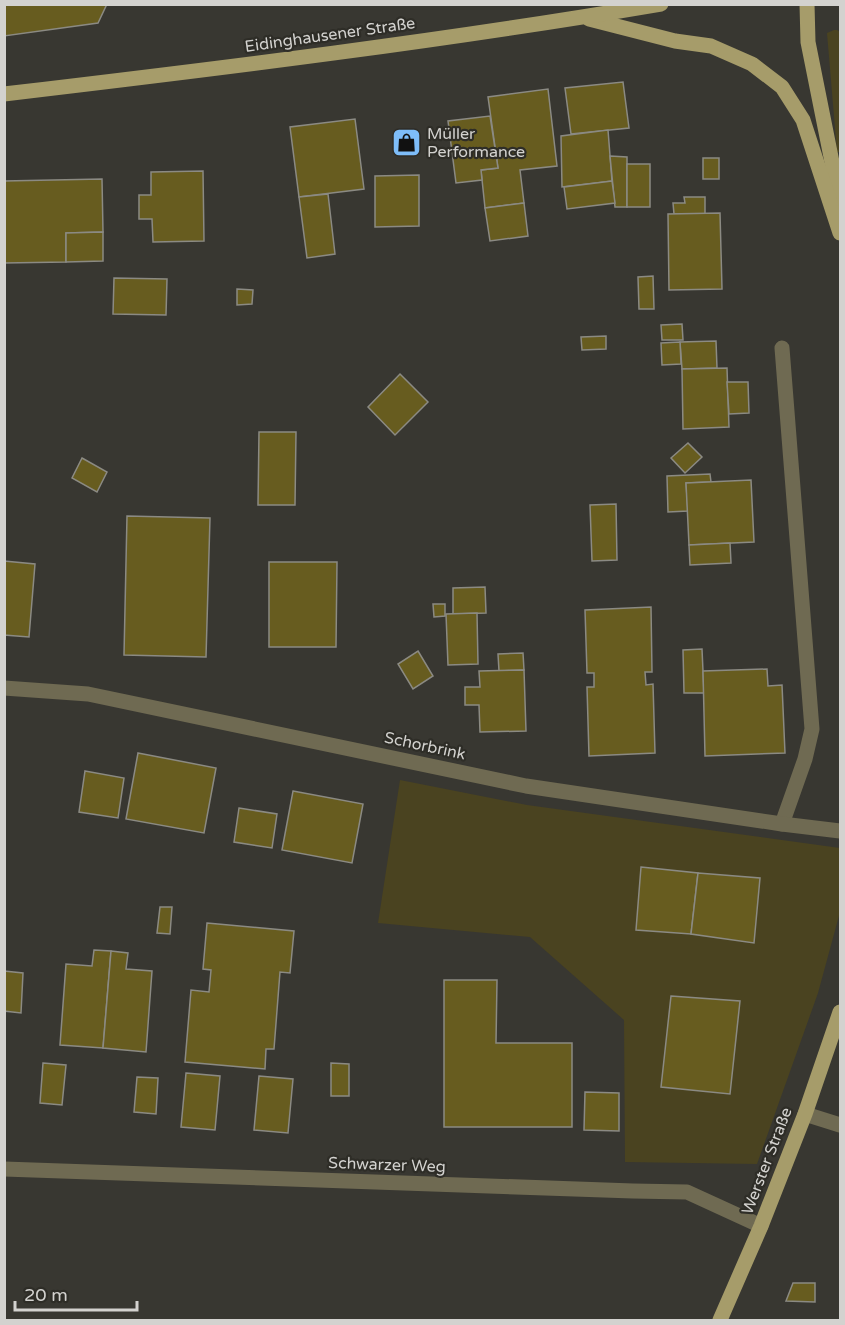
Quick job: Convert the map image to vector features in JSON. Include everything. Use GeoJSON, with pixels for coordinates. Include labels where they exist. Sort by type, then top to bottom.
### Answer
{"type":"FeatureCollection","features":[{"type":"Feature","properties":{"kind":"main road","name":"Eidinghausener Straße"},"geometry":{"type":"LineString","coordinates":[[4,94],[224,68],[583,18],[661,4]]}},
{"type":"Feature","properties":{"kind":"main road"},"geometry":{"type":"LineString","coordinates":[[807,4],[808,42],[840,202]]}},
{"type":"Feature","properties":{"kind":"main road"},"geometry":{"type":"LineString","coordinates":[[583,18],[675,41],[711,46],[752,64],[782,87],[803,120],[840,233]]}},
{"type":"Feature","properties":{"kind":"main road","name":"Werster Straße"},"geometry":{"type":"LineString","coordinates":[[720,1320],[761,1226],[805,1114],[840,1012]]}},
{"type":"Feature","properties":{"kind":"street"},"geometry":{"type":"LineString","coordinates":[[782,348],[812,729],[805,759],[782,824]]}},
{"type":"Feature","properties":{"kind":"street","name":"Schorbrink"},"geometry":{"type":"LineString","coordinates":[[4,688],[88,694],[526,786],[840,831]]}},
{"type":"Feature","properties":{"kind":"street"},"geometry":{"type":"LineString","coordinates":[[805,1114],[840,1125]]}},
{"type":"Feature","properties":{"kind":"street","name":"Schwarzer Weg"},"geometry":{"type":"LineString","coordinates":[[4,1169],[687,1191],[761,1226]]}},
{"type":"Feature","properties":{"kind":"shaded area"},"geometry":{"type":"Polygon","coordinates":[[[834,30],[840,32],[840,152],[837,152],[827,33],[834,30]]]}},
{"type":"Feature","properties":{"kind":"shaded area"},"geometry":{"type":"Polygon","coordinates":[[[400,780],[527,805],[840,848],[840,912],[818,993],[757,1164],[625,1162],[624,1020],[530,937],[378,923],[400,780]]]}},
{"type":"Feature","properties":{"kind":"building"},"geometry":{"type":"Polygon","coordinates":[[[4,4],[107,4],[98,23],[4,36],[4,4]]]}},
{"type":"Feature","properties":{"kind":"building"},"geometry":{"type":"Polygon","coordinates":[[[623,82],[629,128],[571,134],[565,88],[623,82]]]}},
{"type":"Feature","properties":{"kind":"building"},"geometry":{"type":"Polygon","coordinates":[[[548,89],[557,166],[520,170],[524,203],[485,208],[481,170],[498,168],[488,97],[548,89]]]}},
{"type":"Feature","properties":{"kind":"building"},"geometry":{"type":"Polygon","coordinates":[[[490,116],[498,168],[481,170],[482,180],[456,183],[448,121],[490,116]]]}},
{"type":"Feature","properties":{"kind":"building"},"geometry":{"type":"Polygon","coordinates":[[[355,119],[364,189],[299,197],[290,127],[355,119]]]}},
{"type":"Feature","properties":{"kind":"building"},"geometry":{"type":"Polygon","coordinates":[[[608,130],[612,181],[562,187],[561,136],[608,130]]]}},
{"type":"Feature","properties":{"kind":"building"},"geometry":{"type":"Polygon","coordinates":[[[610,156],[627,157],[627,207],[615,207],[610,156]]]}},
{"type":"Feature","properties":{"kind":"building"},"geometry":{"type":"Polygon","coordinates":[[[703,158],[719,158],[719,179],[703,179],[703,158]]]}},
{"type":"Feature","properties":{"kind":"building"},"geometry":{"type":"Polygon","coordinates":[[[627,164],[650,164],[650,207],[627,207],[627,164]]]}},
{"type":"Feature","properties":{"kind":"building"},"geometry":{"type":"Polygon","coordinates":[[[203,171],[204,241],[153,242],[152,219],[139,219],[139,195],[151,195],[151,172],[203,171]]]}},
{"type":"Feature","properties":{"kind":"building"},"geometry":{"type":"Polygon","coordinates":[[[419,175],[419,226],[375,227],[375,176],[419,175]]]}},
{"type":"Feature","properties":{"kind":"building"},"geometry":{"type":"Polygon","coordinates":[[[102,179],[103,232],[66,233],[66,262],[4,263],[4,181],[102,179]]]}},
{"type":"Feature","properties":{"kind":"building"},"geometry":{"type":"Polygon","coordinates":[[[612,181],[615,203],[567,209],[564,187],[612,181]]]}},
{"type":"Feature","properties":{"kind":"building"},"geometry":{"type":"Polygon","coordinates":[[[328,194],[335,254],[307,258],[299,197],[328,194]]]}},
{"type":"Feature","properties":{"kind":"building"},"geometry":{"type":"Polygon","coordinates":[[[684,197],[705,197],[705,214],[674,214],[673,203],[685,203],[684,197]]]}},
{"type":"Feature","properties":{"kind":"building"},"geometry":{"type":"Polygon","coordinates":[[[524,203],[528,236],[490,241],[485,208],[524,203]]]}},
{"type":"Feature","properties":{"kind":"building"},"geometry":{"type":"Polygon","coordinates":[[[720,213],[722,289],[669,290],[668,214],[720,213]]]}},
{"type":"Feature","properties":{"kind":"building"},"geometry":{"type":"Polygon","coordinates":[[[103,232],[103,261],[66,262],[66,233],[103,232]]]}},
{"type":"Feature","properties":{"kind":"building"},"geometry":{"type":"Polygon","coordinates":[[[653,276],[654,309],[639,309],[638,277],[653,276]]]}},
{"type":"Feature","properties":{"kind":"building"},"geometry":{"type":"Polygon","coordinates":[[[114,278],[167,279],[166,315],[113,314],[114,278]]]}},
{"type":"Feature","properties":{"kind":"building"},"geometry":{"type":"Polygon","coordinates":[[[237,289],[253,290],[252,304],[237,305],[237,289]]]}},
{"type":"Feature","properties":{"kind":"building"},"geometry":{"type":"Polygon","coordinates":[[[682,324],[683,340],[662,340],[661,325],[682,324]]]}},
{"type":"Feature","properties":{"kind":"building"},"geometry":{"type":"Polygon","coordinates":[[[606,336],[606,349],[582,350],[581,337],[606,336]]]}},
{"type":"Feature","properties":{"kind":"building"},"geometry":{"type":"Polygon","coordinates":[[[716,341],[717,368],[682,369],[680,342],[716,341]]]}},
{"type":"Feature","properties":{"kind":"building"},"geometry":{"type":"Polygon","coordinates":[[[680,342],[681,364],[662,365],[661,343],[680,342]]]}},
{"type":"Feature","properties":{"kind":"building"},"geometry":{"type":"Polygon","coordinates":[[[727,368],[729,427],[683,429],[682,369],[727,368]]]}},
{"type":"Feature","properties":{"kind":"building"},"geometry":{"type":"Polygon","coordinates":[[[400,374],[428,402],[395,435],[368,407],[400,374]]]}},
{"type":"Feature","properties":{"kind":"building"},"geometry":{"type":"Polygon","coordinates":[[[727,382],[748,382],[749,413],[729,414],[727,382]]]}},
{"type":"Feature","properties":{"kind":"building"},"geometry":{"type":"Polygon","coordinates":[[[259,432],[296,432],[295,505],[258,505],[259,432]]]}},
{"type":"Feature","properties":{"kind":"building"},"geometry":{"type":"Polygon","coordinates":[[[688,443],[702,457],[685,473],[671,458],[688,443]]]}},
{"type":"Feature","properties":{"kind":"building"},"geometry":{"type":"Polygon","coordinates":[[[82,458],[107,472],[97,492],[72,478],[82,458]]]}},
{"type":"Feature","properties":{"kind":"building"},"geometry":{"type":"Polygon","coordinates":[[[710,474],[711,482],[686,483],[688,511],[668,512],[667,476],[710,474]]]}},
{"type":"Feature","properties":{"kind":"building"},"geometry":{"type":"Polygon","coordinates":[[[751,480],[754,542],[689,545],[686,483],[751,480]]]}},
{"type":"Feature","properties":{"kind":"building"},"geometry":{"type":"Polygon","coordinates":[[[616,504],[617,560],[592,561],[590,505],[616,504]]]}},
{"type":"Feature","properties":{"kind":"building"},"geometry":{"type":"Polygon","coordinates":[[[127,516],[210,518],[206,657],[124,655],[127,516]]]}},
{"type":"Feature","properties":{"kind":"building"},"geometry":{"type":"Polygon","coordinates":[[[730,543],[731,563],[690,565],[689,545],[730,543]]]}},
{"type":"Feature","properties":{"kind":"building"},"geometry":{"type":"Polygon","coordinates":[[[4,561],[35,564],[29,637],[4,635],[4,561]]]}},
{"type":"Feature","properties":{"kind":"building"},"geometry":{"type":"Polygon","coordinates":[[[269,562],[337,562],[336,647],[269,647],[269,562]]]}},
{"type":"Feature","properties":{"kind":"building"},"geometry":{"type":"Polygon","coordinates":[[[485,587],[486,613],[453,614],[453,588],[485,587]]]}},
{"type":"Feature","properties":{"kind":"building"},"geometry":{"type":"Polygon","coordinates":[[[433,604],[445,604],[445,616],[434,617],[433,604]]]}},
{"type":"Feature","properties":{"kind":"building"},"geometry":{"type":"Polygon","coordinates":[[[651,607],[652,672],[645,672],[646,685],[653,684],[655,753],[589,756],[587,687],[594,687],[594,673],[587,673],[585,610],[651,607]]]}},
{"type":"Feature","properties":{"kind":"building"},"geometry":{"type":"Polygon","coordinates":[[[477,613],[478,664],[448,665],[446,614],[477,613]]]}},
{"type":"Feature","properties":{"kind":"building"},"geometry":{"type":"Polygon","coordinates":[[[702,649],[704,693],[684,693],[683,650],[702,649]]]}},
{"type":"Feature","properties":{"kind":"building"},"geometry":{"type":"Polygon","coordinates":[[[418,651],[433,676],[413,689],[398,664],[418,651]]]}},
{"type":"Feature","properties":{"kind":"building"},"geometry":{"type":"Polygon","coordinates":[[[523,653],[524,670],[499,671],[498,654],[523,653]]]}},
{"type":"Feature","properties":{"kind":"building"},"geometry":{"type":"Polygon","coordinates":[[[767,669],[768,686],[782,685],[785,753],[705,756],[703,671],[767,669]]]}},
{"type":"Feature","properties":{"kind":"building"},"geometry":{"type":"Polygon","coordinates":[[[524,670],[526,731],[480,732],[479,705],[465,705],[465,687],[480,687],[479,671],[524,670]]]}},
{"type":"Feature","properties":{"kind":"building"},"geometry":{"type":"Polygon","coordinates":[[[138,753],[216,768],[204,833],[126,819],[138,753]]]}},
{"type":"Feature","properties":{"kind":"building"},"geometry":{"type":"Polygon","coordinates":[[[85,771],[124,778],[118,818],[79,812],[85,771]]]}},
{"type":"Feature","properties":{"kind":"building"},"geometry":{"type":"Polygon","coordinates":[[[293,791],[363,804],[352,863],[282,850],[293,791]]]}},
{"type":"Feature","properties":{"kind":"building"},"geometry":{"type":"Polygon","coordinates":[[[239,808],[277,814],[272,848],[234,842],[239,808]]]}},
{"type":"Feature","properties":{"kind":"building"},"geometry":{"type":"Polygon","coordinates":[[[641,867],[698,873],[691,934],[636,930],[641,867]]]}},
{"type":"Feature","properties":{"kind":"building"},"geometry":{"type":"Polygon","coordinates":[[[698,873],[760,878],[754,943],[691,934],[698,873]]]}},
{"type":"Feature","properties":{"kind":"building"},"geometry":{"type":"Polygon","coordinates":[[[160,907],[172,907],[170,934],[157,933],[160,907]]]}},
{"type":"Feature","properties":{"kind":"building"},"geometry":{"type":"Polygon","coordinates":[[[207,923],[294,931],[290,973],[280,972],[274,1049],[266,1049],[265,1069],[185,1062],[191,990],[209,992],[211,970],[203,969],[207,923]]]}},
{"type":"Feature","properties":{"kind":"building"},"geometry":{"type":"Polygon","coordinates":[[[94,950],[111,951],[103,1048],[60,1045],[66,964],[92,966],[94,950]]]}},
{"type":"Feature","properties":{"kind":"building"},"geometry":{"type":"Polygon","coordinates":[[[111,951],[128,953],[126,969],[152,971],[146,1052],[103,1048],[111,951]]]}},
{"type":"Feature","properties":{"kind":"building"},"geometry":{"type":"Polygon","coordinates":[[[4,971],[23,973],[21,1013],[4,1011],[4,971]]]}},
{"type":"Feature","properties":{"kind":"building"},"geometry":{"type":"Polygon","coordinates":[[[444,980],[497,980],[496,1043],[572,1043],[572,1127],[444,1127],[444,980]]]}},
{"type":"Feature","properties":{"kind":"building"},"geometry":{"type":"Polygon","coordinates":[[[671,996],[740,1001],[730,1094],[661,1087],[671,996]]]}},
{"type":"Feature","properties":{"kind":"building"},"geometry":{"type":"Polygon","coordinates":[[[43,1063],[66,1065],[62,1105],[40,1103],[43,1063]]]}},
{"type":"Feature","properties":{"kind":"building"},"geometry":{"type":"Polygon","coordinates":[[[331,1063],[349,1064],[349,1096],[331,1096],[331,1063]]]}},
{"type":"Feature","properties":{"kind":"building"},"geometry":{"type":"Polygon","coordinates":[[[186,1073],[220,1076],[215,1130],[181,1127],[186,1073]]]}},
{"type":"Feature","properties":{"kind":"building"},"geometry":{"type":"Polygon","coordinates":[[[259,1076],[293,1079],[288,1133],[254,1130],[259,1076]]]}},
{"type":"Feature","properties":{"kind":"building"},"geometry":{"type":"Polygon","coordinates":[[[137,1077],[158,1078],[156,1114],[134,1112],[137,1077]]]}},
{"type":"Feature","properties":{"kind":"building"},"geometry":{"type":"Polygon","coordinates":[[[585,1092],[619,1093],[619,1131],[584,1130],[585,1092]]]}},
{"type":"Feature","properties":{"kind":"building"},"geometry":{"type":"Polygon","coordinates":[[[793,1283],[815,1283],[815,1302],[786,1301],[793,1283]]]}},
{"type":"Feature","properties":{"kind":"place","name":"Müller Performance"},"geometry":{"type":"Point","coordinates":[406,143]}}]}
